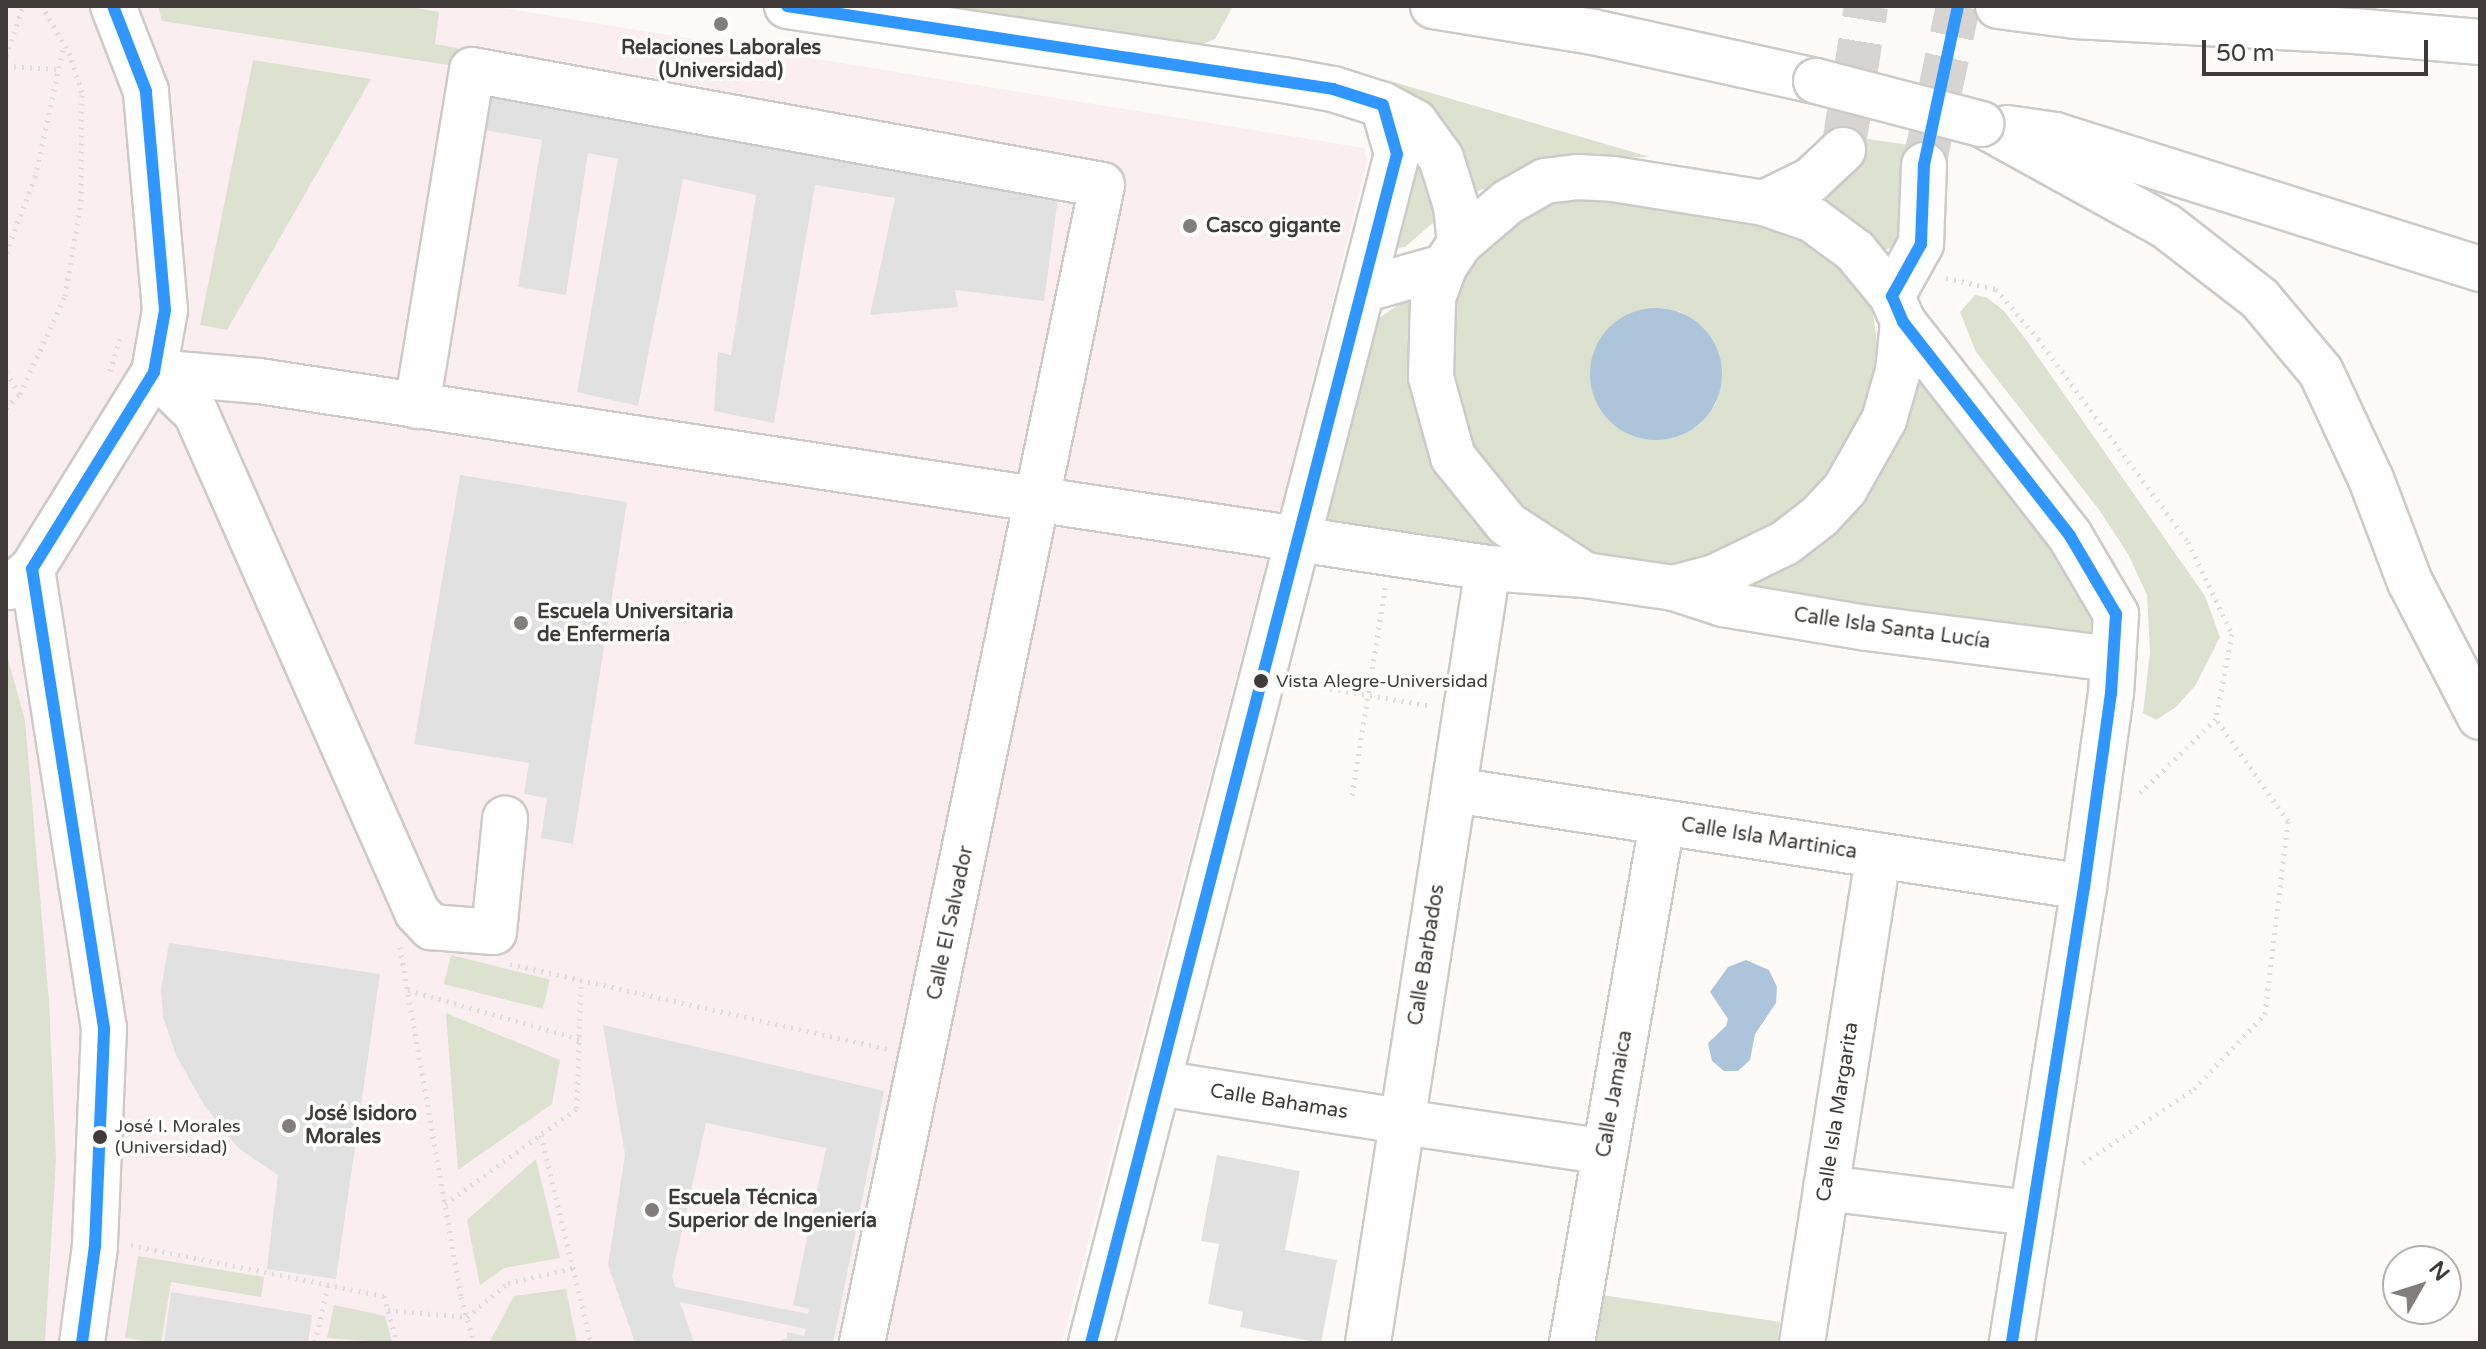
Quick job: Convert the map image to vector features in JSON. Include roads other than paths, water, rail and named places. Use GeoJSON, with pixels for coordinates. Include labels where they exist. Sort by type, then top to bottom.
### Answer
{"type":"FeatureCollection","features":[{"type":"Feature","properties":{"kind":"main road"},"geometry":{"type":"LineString","coordinates":[[82,1343],[95,1246],[104,1028],[19,580],[154,372],[165,310],[146,91],[113,6]]}},
{"type":"Feature","properties":{"kind":"main road"},"geometry":{"type":"LineString","coordinates":[[787,6],[1333,89],[1383,105],[1415,122],[1441,158],[1456,206],[1452,255],[1433,298],[1431,377],[1453,457],[1507,524],[1585,575]]}},
{"type":"Feature","properties":{"kind":"main road"},"geometry":{"type":"LineString","coordinates":[[1433,6],[1593,32],[1816,81],[1981,124],[2050,148],[2480,269]]}},
{"type":"Feature","properties":{"kind":"main road"},"geometry":{"type":"LineString","coordinates":[[1997,6],[2075,16],[2354,31],[2480,42]]}},
{"type":"Feature","properties":{"kind":"main road","name":"Calle El Salvador"},"geometry":{"type":"LineString","coordinates":[[417,406],[438,234],[472,70],[1102,185],[862,1343]]}},
{"type":"Feature","properties":{"kind":"main road"},"geometry":{"type":"LineString","coordinates":[[1091,1343],[1397,154],[1383,105]]}},
{"type":"Feature","properties":{"kind":"main road"},"geometry":{"type":"LineString","coordinates":[[2050,148],[2166,226],[2260,299],[2321,372],[2371,479],[2410,582],[2480,717]]}},
{"type":"Feature","properties":{"kind":"main road"},"geometry":{"type":"LineString","coordinates":[[1764,203],[1811,180],[1843,150]]}},
{"type":"Feature","properties":{"kind":"main road"},"geometry":{"type":"LineString","coordinates":[[154,372],[259,381],[723,449],[1037,502],[1488,568],[1585,575],[1674,588],[1715,577],[1785,543],[1820,516],[1845,489],[1884,420],[1898,371],[1898,309],[1921,244],[1924,165]]}},
{"type":"Feature","properties":{"kind":"main road"},"geometry":{"type":"LineString","coordinates":[[1362,290],[1452,255],[1508,202],[1545,181],[1577,177],[1613,179],[1764,203],[1813,220],[1855,251],[2070,536],[2116,614],[2113,659],[2084,887],[2012,1343]]}},
{"type":"Feature","properties":{"kind":"main road"},"geometry":{"type":"LineString","coordinates":[[154,372],[196,413],[417,912],[431,927],[494,932],[505,819]]}},
{"type":"Feature","properties":{"kind":"main road","name":"Calle Barbados"},"geometry":{"type":"LineString","coordinates":[[1368,1343],[1412,1123],[1454,790],[1488,568]]}},
{"type":"Feature","properties":{"kind":"main road","name":"Calle Isla Santa Lucía"},"geometry":{"type":"LineString","coordinates":[[1674,588],[1723,604],[1867,628],[2113,659]]}},
{"type":"Feature","properties":{"kind":"main road","name":"Calle Isla Martinica"},"geometry":{"type":"LineString","coordinates":[[1454,790],[2084,887]]}},
{"type":"Feature","properties":{"kind":"main road","name":"Calle Jamaica"},"geometry":{"type":"LineString","coordinates":[[1572,1343],[1658,846]]}},
{"type":"Feature","properties":{"kind":"main road","name":"Calle Isla Margarita"},"geometry":{"type":"LineString","coordinates":[[1802,1343],[1874,881]]}},
{"type":"Feature","properties":{"kind":"main road","name":"Calle Bahamas"},"geometry":{"type":"LineString","coordinates":[[1158,1083],[1605,1152]]}},
{"type":"Feature","properties":{"kind":"main road"},"geometry":{"type":"LineString","coordinates":[[1826,1188],[2012,1211]]}},
{"type":"Feature","properties":{"kind":"water"},"geometry":{"type":"Polygon","coordinates":[[[1656,308],[1681,313],[1703,327],[1717,349],[1722,374],[1717,399],[1703,421],[1681,435],[1656,440],[1631,435],[1609,421],[1595,399],[1590,374],[1595,349],[1609,327],[1631,313],[1656,308]]]}},
{"type":"Feature","properties":{"kind":"water"},"geometry":{"type":"Polygon","coordinates":[[[1746,960],[1769,970],[1777,987],[1776,1003],[1755,1034],[1750,1060],[1738,1071],[1724,1071],[1712,1061],[1708,1043],[1726,1026],[1728,1019],[1710,992],[1728,967],[1746,960]]]}},
{"type":"Feature","properties":{"kind":"tunnel"},"geometry":{"type":"LineString","coordinates":[[1843,150],[1866,6]]}},
{"type":"Feature","properties":{"kind":"tunnel"},"geometry":{"type":"LineString","coordinates":[[1924,165],[1958,6]]}},
{"type":"Feature","properties":{"kind":"place","name":"Relaciones Laborales (Universidad)"},"geometry":{"type":"Point","coordinates":[721,24]}},
{"type":"Feature","properties":{"kind":"place","name":"Casco gigante"},"geometry":{"type":"Point","coordinates":[1190,226]}},
{"type":"Feature","properties":{"kind":"place","name":"Escuela Universitaria de Enfermería"},"geometry":{"type":"Point","coordinates":[521,623]}},
{"type":"Feature","properties":{"kind":"place","name":"Vista Alegre-Universidad"},"geometry":{"type":"Point","coordinates":[1261,681]}},
{"type":"Feature","properties":{"kind":"place","name":"José Isidoro Morales"},"geometry":{"type":"Point","coordinates":[289,1126]}},
{"type":"Feature","properties":{"kind":"place","name":"José I. Morales (Universidad)"},"geometry":{"type":"Point","coordinates":[100,1137]}},
{"type":"Feature","properties":{"kind":"place","name":"Escuela Técnica Superior de Ingeniería"},"geometry":{"type":"Point","coordinates":[652,1210]}}]}
